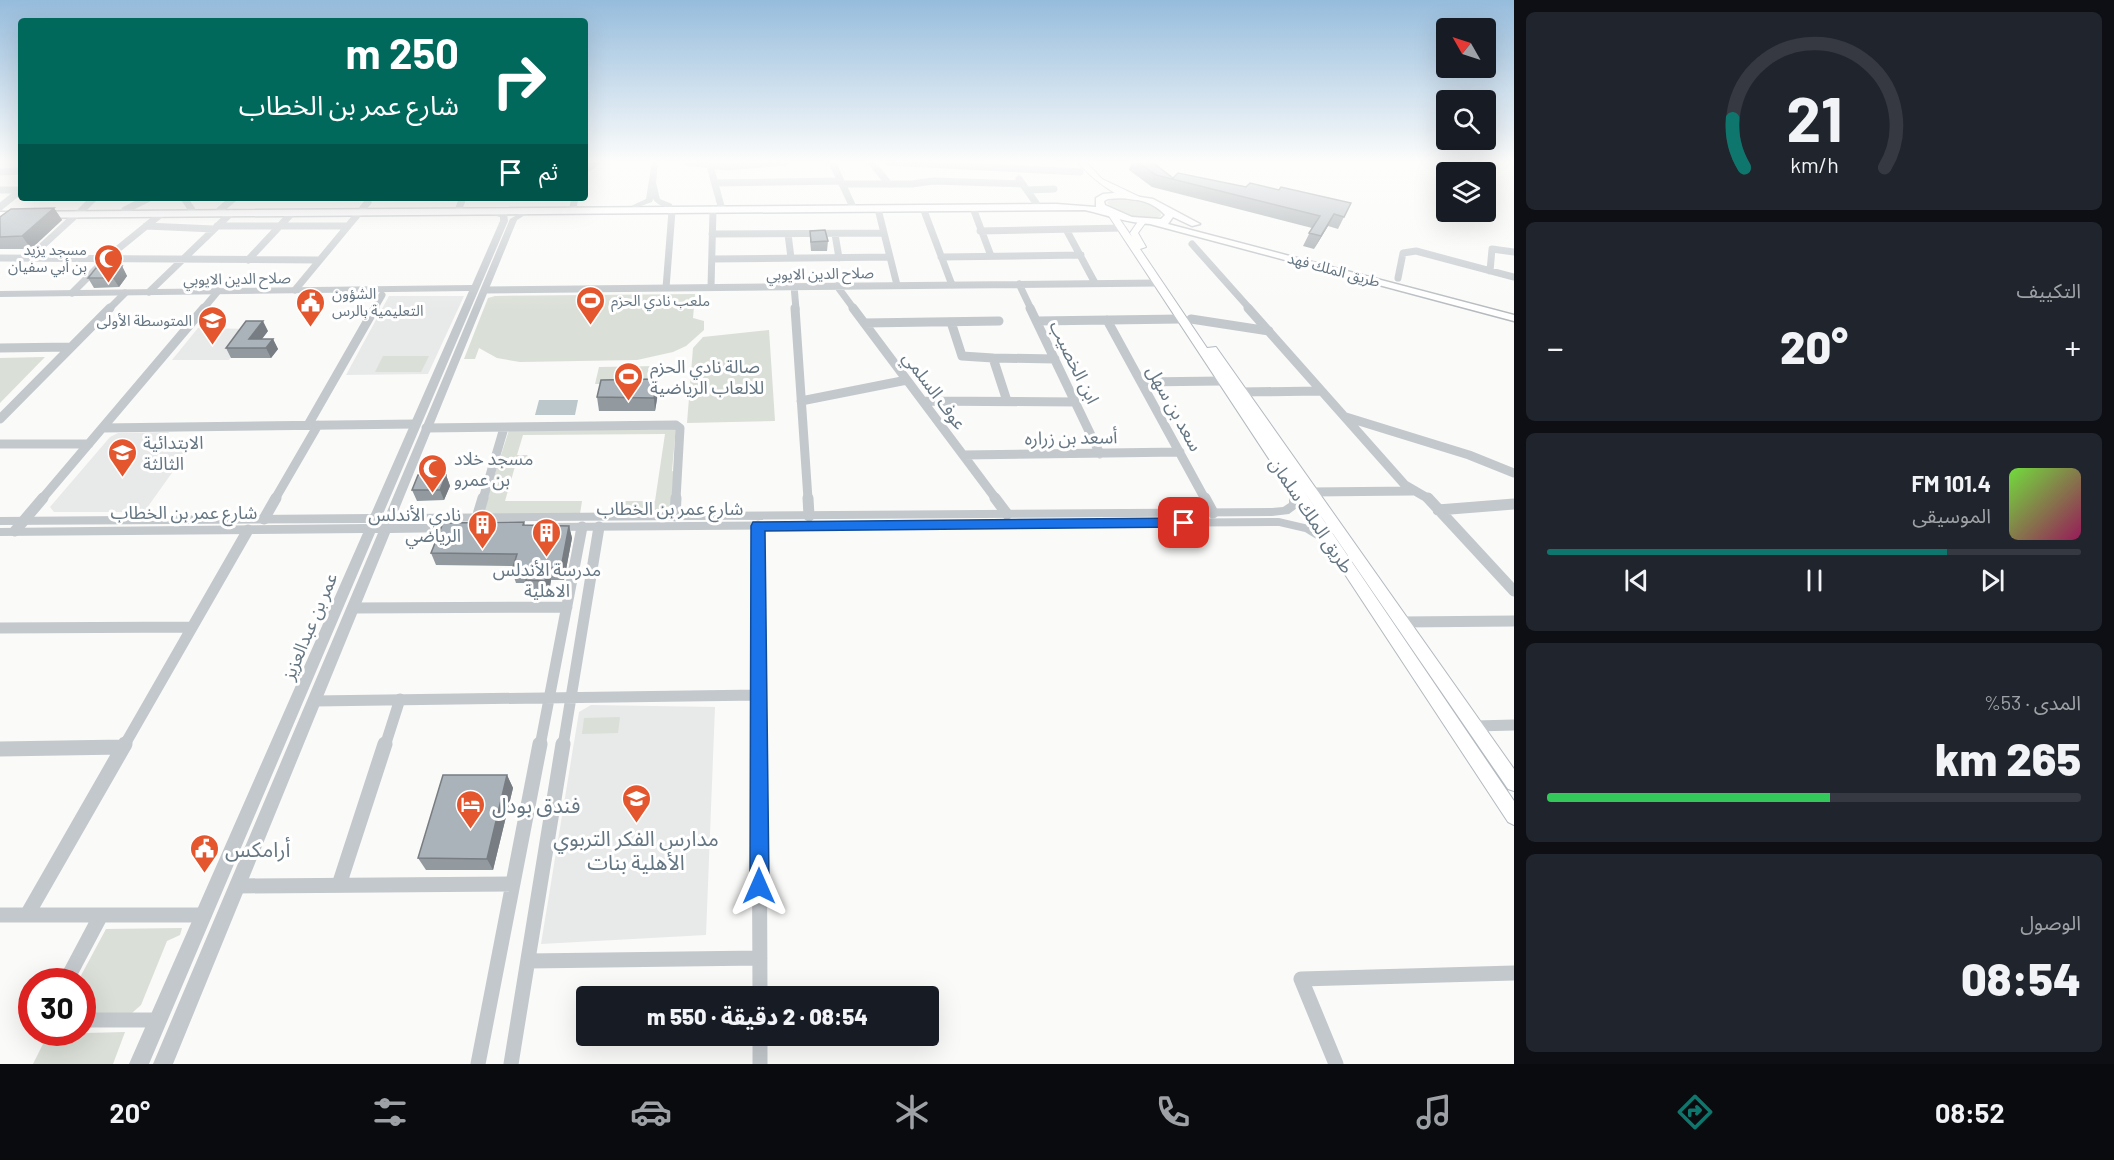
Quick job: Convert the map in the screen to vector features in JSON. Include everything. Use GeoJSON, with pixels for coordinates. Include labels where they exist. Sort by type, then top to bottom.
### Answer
{"type":"FeatureCollection","features":[{"type":"Feature","properties":{"kind":"main road"},"geometry":{"type":"LineString","coordinates":[[3,212],[18,215],[99,212]]}},
{"type":"Feature","properties":{"kind":"main road"},"geometry":{"type":"LineString","coordinates":[[26,212],[161,214],[298,212]]}},
{"type":"Feature","properties":{"kind":"main road"},"geometry":{"type":"LineString","coordinates":[[280,212],[292,212]]}},
{"type":"Feature","properties":{"kind":"main road"},"geometry":{"type":"LineString","coordinates":[[456,212],[532,212]]}},
{"type":"Feature","properties":{"kind":"main road"},"geometry":{"type":"LineString","coordinates":[[1104,212],[1110,213]]}},
{"type":"Feature","properties":{"kind":"main road"},"geometry":{"type":"LineString","coordinates":[[1148,222],[1169,219],[1168,212]]}},
{"type":"Feature","properties":{"kind":"main road","name":"طريق الملك فهد"},"geometry":{"type":"LineString","coordinates":[[1170,212],[1193,223],[1514,309]]}},
{"type":"Feature","properties":{"kind":"main road","name":"طريق الملك فهد"},"geometry":{"type":"LineString","coordinates":[[1110,213],[1514,318]]}},
{"type":"Feature","properties":{"kind":"main road","name":"طريق الملك سلمان"},"geometry":{"type":"LineString","coordinates":[[1110,213],[1157,283],[1242,392],[1514,783]]}},
{"type":"Feature","properties":{"kind":"main road","name":"طريق الملك سلمان"},"geometry":{"type":"LineString","coordinates":[[1148,222],[1136,229],[1135,239],[1222,381],[1514,816]]}},
{"type":"Feature","properties":{"kind":"street"},"geometry":{"type":"LineString","coordinates":[[248,260],[292,212]]}},
{"type":"Feature","properties":{"kind":"street"},"geometry":{"type":"LineString","coordinates":[[295,290],[360,212]]}},
{"type":"Feature","properties":{"kind":"street","name":"عمر بن عبدالعزيز"},"geometry":{"type":"LineString","coordinates":[[478,291],[514,219],[526,212]]}},
{"type":"Feature","properties":{"kind":"street"},"geometry":{"type":"LineString","coordinates":[[666,288],[671,212]]}},
{"type":"Feature","properties":{"kind":"street"},"geometry":{"type":"LineString","coordinates":[[711,287],[712,234],[716,212]]}},
{"type":"Feature","properties":{"kind":"street"},"geometry":{"type":"LineString","coordinates":[[879,212],[897,285]]}},
{"type":"Feature","properties":{"kind":"street"},"geometry":{"type":"LineString","coordinates":[[924,212],[952,285]]}},
{"type":"Feature","properties":{"kind":"street"},"geometry":{"type":"LineString","coordinates":[[974,212],[991,256]]}},
{"type":"Feature","properties":{"kind":"street"},"geometry":{"type":"LineString","coordinates":[[30,257],[79,213]]}},
{"type":"Feature","properties":{"kind":"street"},"geometry":{"type":"LineString","coordinates":[[149,292],[231,213]]}},
{"type":"Feature","properties":{"kind":"street","name":"عمر بن عبدالعزيز"},"geometry":{"type":"LineString","coordinates":[[139,1064],[373,524],[420,426],[478,291],[505,219],[490,213]]}},
{"type":"Feature","properties":{"kind":"street"},"geometry":{"type":"LineString","coordinates":[[72,293],[108,257],[161,214]]}},
{"type":"Feature","properties":{"kind":"street"},"geometry":{"type":"LineString","coordinates":[[9,222],[18,215]]}},
{"type":"Feature","properties":{"kind":"street"},"geometry":{"type":"LineString","coordinates":[[146,226],[216,228],[348,226]]}},
{"type":"Feature","properties":{"kind":"street"},"geometry":{"type":"LineString","coordinates":[[980,231],[1067,231],[1122,228]]}},
{"type":"Feature","properties":{"kind":"street"},"geometry":{"type":"LineString","coordinates":[[1067,231],[1095,283]]}},
{"type":"Feature","properties":{"kind":"street"},"geometry":{"type":"LineString","coordinates":[[712,234],[884,233]]}},
{"type":"Feature","properties":{"kind":"street"},"geometry":{"type":"LineString","coordinates":[[788,234],[790,258]]}},
{"type":"Feature","properties":{"kind":"street"},"geometry":{"type":"LineString","coordinates":[[835,234],[839,258]]}},
{"type":"Feature","properties":{"kind":"street"},"geometry":{"type":"LineString","coordinates":[[1192,244],[1405,485],[1425,495],[1514,591]]}},
{"type":"Feature","properties":{"kind":"street"},"geometry":{"type":"LineString","coordinates":[[1490,271],[1492,249],[1499,248],[1514,252]]}},
{"type":"Feature","properties":{"kind":"street"},"geometry":{"type":"LineString","coordinates":[[1398,278],[1403,253],[1416,251],[1514,277]]}},
{"type":"Feature","properties":{"kind":"street"},"geometry":{"type":"LineString","coordinates":[[941,257],[1081,255]]}},
{"type":"Feature","properties":{"kind":"street"},"geometry":{"type":"LineString","coordinates":[[0,258],[108,257],[180,261],[319,260]]}},
{"type":"Feature","properties":{"kind":"street"},"geometry":{"type":"LineString","coordinates":[[712,259],[890,257]]}},
{"type":"Feature","properties":{"kind":"street","name":"صلاح الدين الايوبي"},"geometry":{"type":"LineString","coordinates":[[0,294],[123,295],[149,292],[216,294],[295,290],[478,291],[1157,283]]}},
{"type":"Feature","properties":{"kind":"street","name":"ابن الخصيب"},"geometry":{"type":"LineString","coordinates":[[1019,284],[1100,454]]}},
{"type":"Feature","properties":{"kind":"street"},"geometry":{"type":"LineString","coordinates":[[794,286],[809,516]]}},
{"type":"Feature","properties":{"kind":"street","name":"عوف السلمي"},"geometry":{"type":"LineString","coordinates":[[837,286],[1007,514]]}},
{"type":"Feature","properties":{"kind":"street","name":"صلاح الدين الايوبي"},"geometry":{"type":"LineString","coordinates":[[0,299],[216,294],[382,295],[478,291]]}},
{"type":"Feature","properties":{"kind":"street"},"geometry":{"type":"LineString","coordinates":[[15,531],[216,294]]}},
{"type":"Feature","properties":{"kind":"street"},"geometry":{"type":"LineString","coordinates":[[0,419],[123,295]]}},
{"type":"Feature","properties":{"kind":"street"},"geometry":{"type":"LineString","coordinates":[[264,519],[382,295]]}},
{"type":"Feature","properties":{"kind":"street"},"geometry":{"type":"LineString","coordinates":[[1036,321],[1186,319],[1269,331]]}},
{"type":"Feature","properties":{"kind":"street","name":"سعد بن سهل"},"geometry":{"type":"LineString","coordinates":[[1107,320],[1213,513]]}},
{"type":"Feature","properties":{"kind":"street"},"geometry":{"type":"LineString","coordinates":[[864,323],[999,321]]}},
{"type":"Feature","properties":{"kind":"street"},"geometry":{"type":"LineString","coordinates":[[951,322],[962,356],[1055,359]]}},
{"type":"Feature","properties":{"kind":"street"},"geometry":{"type":"LineString","coordinates":[[0,348],[71,347]]}},
{"type":"Feature","properties":{"kind":"street"},"geometry":{"type":"LineString","coordinates":[[993,358],[1007,401]]}},
{"type":"Feature","properties":{"kind":"street"},"geometry":{"type":"LineString","coordinates":[[801,401],[907,380]]}},
{"type":"Feature","properties":{"kind":"street"},"geometry":{"type":"LineString","coordinates":[[1142,382],[1222,381]]}},
{"type":"Feature","properties":{"kind":"street"},"geometry":{"type":"LineString","coordinates":[[1242,392],[1322,391]]}},
{"type":"Feature","properties":{"kind":"street"},"geometry":{"type":"LineString","coordinates":[[923,401],[1075,402]]}},
{"type":"Feature","properties":{"kind":"street"},"geometry":{"type":"LineString","coordinates":[[1344,416],[1469,455],[1514,473]]}},
{"type":"Feature","properties":{"kind":"street"},"geometry":{"type":"LineString","coordinates":[[103,428],[313,425],[504,428],[679,426],[675,516]]}},
{"type":"Feature","properties":{"kind":"street","name":"عمر بن عبدالعزيز"},"geometry":{"type":"LineString","coordinates":[[163,1064],[389,524],[420,426]]}},
{"type":"Feature","properties":{"kind":"street"},"geometry":{"type":"LineString","coordinates":[[477,518],[504,428]]}},
{"type":"Feature","properties":{"kind":"street"},"geometry":{"type":"LineString","coordinates":[[0,444],[89,444]]}},
{"type":"Feature","properties":{"kind":"street","name":"أسعد بن زراره"},"geometry":{"type":"LineString","coordinates":[[963,455],[1180,452]]}},
{"type":"Feature","properties":{"kind":"street"},"geometry":{"type":"LineString","coordinates":[[1503,468],[1514,478]]}},
{"type":"Feature","properties":{"kind":"street","name":"شارع عمر بن الخطاب"},"geometry":{"type":"LineString","coordinates":[[389,524],[477,518],[1285,511],[1295,505],[1295,490]]}},
{"type":"Feature","properties":{"kind":"street"},"geometry":{"type":"LineString","coordinates":[[1311,492],[1417,491]]}},
{"type":"Feature","properties":{"kind":"street"},"geometry":{"type":"LineString","coordinates":[[1438,510],[1514,504]]}},
{"type":"Feature","properties":{"kind":"street","name":"شارع عمر بن الخطاب"},"geometry":{"type":"LineString","coordinates":[[0,521],[264,519],[373,524],[582,527],[1279,522],[1309,529],[1334,546]]}},
{"type":"Feature","properties":{"kind":"street","name":"شارع عمر بن الخطاب"},"geometry":{"type":"LineString","coordinates":[[0,532],[248,530],[373,524]]}},
{"type":"Feature","properties":{"kind":"street"},"geometry":{"type":"LineString","coordinates":[[758,526],[760,986]]}},
{"type":"Feature","properties":{"kind":"street"},"geometry":{"type":"LineString","coordinates":[[478,1064],[582,527]]}},
{"type":"Feature","properties":{"kind":"street"},"geometry":{"type":"LineString","coordinates":[[511,1064],[599,527]]}},
{"type":"Feature","properties":{"kind":"street"},"geometry":{"type":"LineString","coordinates":[[27,915],[248,530]]}},
{"type":"Feature","properties":{"kind":"street"},"geometry":{"type":"LineString","coordinates":[[354,608],[567,607]]}},
{"type":"Feature","properties":{"kind":"street"},"geometry":{"type":"LineString","coordinates":[[1402,622],[1514,621]]}},
{"type":"Feature","properties":{"kind":"street"},"geometry":{"type":"LineString","coordinates":[[0,628],[192,627]]}},
{"type":"Feature","properties":{"kind":"street"},"geometry":{"type":"LineString","coordinates":[[315,701],[759,694]]}},
{"type":"Feature","properties":{"kind":"street"},"geometry":{"type":"LineString","coordinates":[[339,885],[400,699]]}},
{"type":"Feature","properties":{"kind":"street"},"geometry":{"type":"LineString","coordinates":[[1474,726],[1514,725]]}},
{"type":"Feature","properties":{"kind":"street"},"geometry":{"type":"LineString","coordinates":[[0,748],[123,747]]}},
{"type":"Feature","properties":{"kind":"street"},"geometry":{"type":"LineString","coordinates":[[237,886],[513,884]]}},
{"type":"Feature","properties":{"kind":"street"},"geometry":{"type":"LineString","coordinates":[[0,915],[204,915]]}},
{"type":"Feature","properties":{"kind":"street"},"geometry":{"type":"LineString","coordinates":[[73,968],[101,915]]}},
{"type":"Feature","properties":{"kind":"street"},"geometry":{"type":"LineString","coordinates":[[528,961],[760,958]]}},
{"type":"Feature","properties":{"kind":"street"},"geometry":{"type":"LineString","coordinates":[[1336,1064],[1301,979],[1514,974]]}},
{"type":"Feature","properties":{"kind":"street"},"geometry":{"type":"LineString","coordinates":[[96,1020],[158,1020]]}},
{"type":"Feature","properties":{"kind":"street"},"geometry":{"type":"LineString","coordinates":[[760,1046],[760,1064]]}},
{"type":"Feature","properties":{"kind":"shaded area"},"geometry":{"type":"Polygon","coordinates":[[[1120,212],[1160,212],[1161,216],[1141,219],[1120,212]]]}},
{"type":"Feature","properties":{"kind":"shaded area","name":"ملعب نادي الحزم"},"geometry":{"type":"Polygon","coordinates":[[[695,294],[693,318],[704,321],[704,330],[686,346],[673,352],[637,360],[520,362],[497,358],[479,348],[475,359],[464,359],[488,298],[495,296],[695,294]]]}},
{"type":"Feature","properties":{"kind":"shaded area"},"geometry":{"type":"Polygon","coordinates":[[[389,296],[464,296],[428,374],[346,375],[389,296]]]}},
{"type":"Feature","properties":{"kind":"shaded area","name":"المتوسطة الأولى"},"geometry":{"type":"Polygon","coordinates":[[[198,328],[252,329],[229,360],[172,360],[198,328]]]}},
{"type":"Feature","properties":{"kind":"shaded area"},"geometry":{"type":"Polygon","coordinates":[[[769,330],[775,421],[687,423],[693,348],[703,337],[769,330]]]}},
{"type":"Feature","properties":{"kind":"shaded area"},"geometry":{"type":"Polygon","coordinates":[[[383,356],[429,356],[421,372],[375,372],[383,356]]]}},
{"type":"Feature","properties":{"kind":"shaded area"},"geometry":{"type":"Polygon","coordinates":[[[45,357],[0,403],[0,358],[45,357]]]}},
{"type":"Feature","properties":{"kind":"shaded area"},"geometry":{"type":"Polygon","coordinates":[[[659,366],[655,384],[595,384],[599,367],[659,366]]]}},
{"type":"Feature","properties":{"kind":"shaded area"},"geometry":{"type":"Polygon","coordinates":[[[539,400],[578,400],[575,415],[535,415],[539,400]]]}},
{"type":"Feature","properties":{"kind":"shaded area"},"geometry":{"type":"Polygon","coordinates":[[[676,426],[671,510],[613,510],[615,501],[655,501],[665,434],[523,435],[517,455],[527,455],[529,458],[524,463],[516,463],[505,501],[582,501],[580,514],[482,514],[510,427],[676,426]]]}},
{"type":"Feature","properties":{"kind":"shaded area","name":"الابتدائية الثالثة"},"geometry":{"type":"Polygon","coordinates":[[[169,432],[158,448],[189,449],[144,512],[54,512],[50,507],[110,437],[118,433],[169,432]]]}},
{"type":"Feature","properties":{"kind":"shaded area","name":"مدارس الفكر التربوي الأهلية بنات"},"geometry":{"type":"Polygon","coordinates":[[[591,705],[715,707],[706,935],[541,944],[579,712],[591,705]]]}},
{"type":"Feature","properties":{"kind":"shaded area"},"geometry":{"type":"Polygon","coordinates":[[[620,717],[618,733],[582,734],[584,718],[620,717]]]}},
{"type":"Feature","properties":{"kind":"shaded area"},"geometry":{"type":"Polygon","coordinates":[[[182,928],[180,935],[167,941],[141,1005],[132,1013],[96,1014],[96,968],[85,968],[106,929],[182,928]]]}},
{"type":"Feature","properties":{"kind":"shaded area"},"geometry":{"type":"Polygon","coordinates":[[[125,1032],[113,1064],[33,1064],[42,1046],[96,1046],[96,1033],[125,1032]]]}},
{"type":"Feature","properties":{"kind":"building"},"geometry":{"type":"Polygon","coordinates":[[[7,212],[50,212],[22,236],[0,237],[0,217],[7,212]]]}},
{"type":"Feature","properties":{"kind":"building"},"geometry":{"type":"Polygon","coordinates":[[[1303,212],[1347,212],[1344,217],[1334,214],[1321,236],[1309,233],[1320,216],[1303,212]]]}},
{"type":"Feature","properties":{"kind":"building"},"geometry":{"type":"Polygon","coordinates":[[[825,230],[828,241],[811,242],[810,231],[825,230]]]}},
{"type":"Feature","properties":{"kind":"building"},"geometry":{"type":"Polygon","coordinates":[[[122,266],[113,278],[88,278],[96,268],[122,266]]]}},
{"type":"Feature","properties":{"kind":"building"},"geometry":{"type":"Polygon","coordinates":[[[246,321],[263,321],[249,339],[273,339],[266,348],[226,348],[246,321]]]}},
{"type":"Feature","properties":{"kind":"building"},"geometry":{"type":"Polygon","coordinates":[[[657,379],[654,398],[597,397],[601,380],[657,379]]]}},
{"type":"Feature","properties":{"kind":"building"},"geometry":{"type":"Polygon","coordinates":[[[418,475],[446,475],[440,490],[412,490],[418,475]]]}},
{"type":"Feature","properties":{"kind":"building"},"geometry":{"type":"Polygon","coordinates":[[[524,522],[523,525],[569,526],[561,568],[548,568],[545,581],[526,580],[528,571],[512,571],[517,554],[431,553],[443,523],[524,522]]]}},
{"type":"Feature","properties":{"kind":"building","name":"فندق بودل"},"geometry":{"type":"Polygon","coordinates":[[[443,775],[507,775],[487,859],[418,858],[443,775]]]}},
{"type":"Feature","properties":{"kind":"place","name":"مسجد يزيد بن أبي سفيان"},"geometry":{"type":"Point","coordinates":[108,284]}},
{"type":"Feature","properties":{"kind":"place","name":"ملعب نادي الحزم"},"geometry":{"type":"Point","coordinates":[590,326]}},
{"type":"Feature","properties":{"kind":"place","name":"الشؤون التعليمية بالرس"},"geometry":{"type":"Point","coordinates":[311,328]}},
{"type":"Feature","properties":{"kind":"place","name":"المتوسطة الأولى"},"geometry":{"type":"Point","coordinates":[213,346]}},
{"type":"Feature","properties":{"kind":"place","name":"صالة نادي الحزم للالعاب الرياضية"},"geometry":{"type":"Point","coordinates":[629,402]}},
{"type":"Feature","properties":{"kind":"place","name":"الابتدائية الثالثة"},"geometry":{"type":"Point","coordinates":[122,478]}},
{"type":"Feature","properties":{"kind":"place","name":"مسجد خلاد بن عمرو"},"geometry":{"type":"Point","coordinates":[433,494]}},
{"type":"Feature","properties":{"kind":"place","name":"نادي الأندلس الرياضي"},"geometry":{"type":"Point","coordinates":[482,550]}},
{"type":"Feature","properties":{"kind":"place","name":"مدرسة الأندلس الاهلية"},"geometry":{"type":"Point","coordinates":[547,558]}},
{"type":"Feature","properties":{"kind":"place","name":"مدارس الفكر التربوي الأهلية بنات"},"geometry":{"type":"Point","coordinates":[636,824]}},
{"type":"Feature","properties":{"kind":"place","name":"فندق بودل"},"geometry":{"type":"Point","coordinates":[471,830]}},
{"type":"Feature","properties":{"kind":"place","name":"أرامكس"},"geometry":{"type":"Point","coordinates":[204,874]}},
{"type":"Feature","properties":{"kind":"route"},"geometry":{"type":"LineString","coordinates":[[759,886],[758,526],[1184,523]]}}]}
